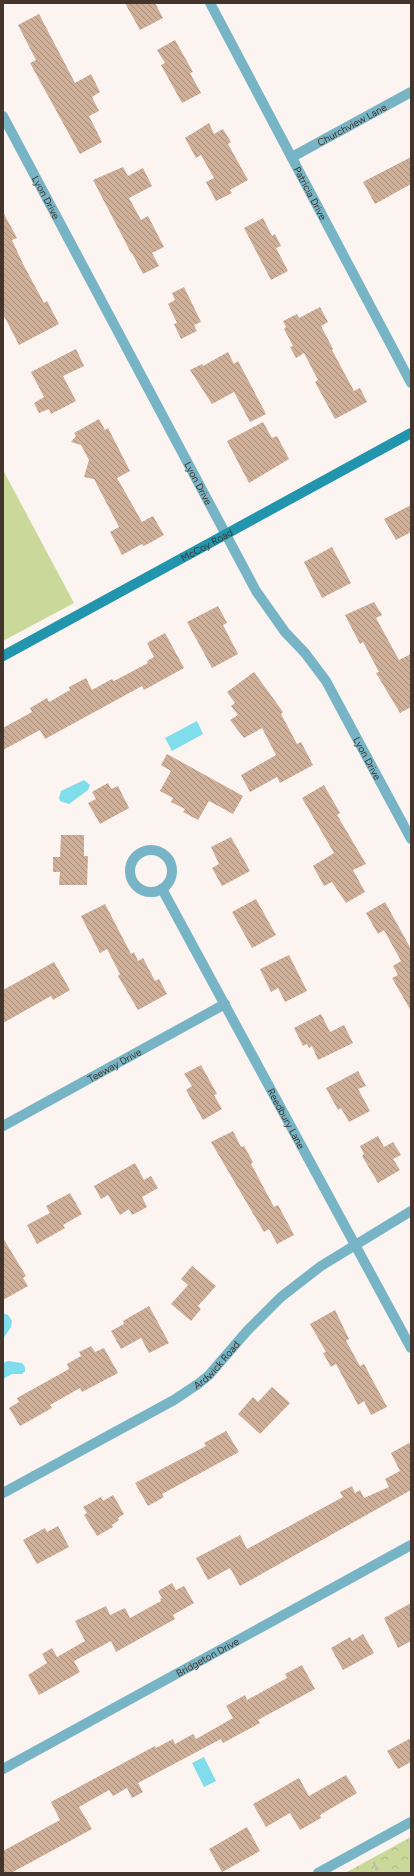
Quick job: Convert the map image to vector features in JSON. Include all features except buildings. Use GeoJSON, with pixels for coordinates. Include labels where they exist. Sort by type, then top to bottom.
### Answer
{"type":"FeatureCollection","features":[{"type":"Feature","properties":{"kind":"main road","name":"McCoy Road"},"geometry":{"type":"LineString","coordinates":[[3,656],[411,432]]}},
{"type":"Feature","properties":{"kind":"street","name":"Patricia Drive"},"geometry":{"type":"LineString","coordinates":[[210,3],[411,384]]}},
{"type":"Feature","properties":{"kind":"street","name":"Churchview Lane"},"geometry":{"type":"LineString","coordinates":[[292,157],[411,92]]}},
{"type":"Feature","properties":{"kind":"street","name":"Lyon Drive"},"geometry":{"type":"LineString","coordinates":[[3,116],[256,591],[285,632],[305,653],[326,682],[411,839]]}},
{"type":"Feature","properties":{"kind":"street"},"geometry":{"type":"LineString","coordinates":[[152,849],[160,851],[170,861],[172,874],[169,881],[162,889],[154,892],[147,892],[135,885],[132,880],[130,865],[138,853],[152,849]]}},
{"type":"Feature","properties":{"kind":"street","name":"Reedbury Lane"},"geometry":{"type":"LineString","coordinates":[[162,889],[411,1348]]}},
{"type":"Feature","properties":{"kind":"street","name":"Teeway Drive"},"geometry":{"type":"LineString","coordinates":[[3,1126],[225,1004]]}},
{"type":"Feature","properties":{"kind":"street","name":"Ardwick Road"},"geometry":{"type":"LineString","coordinates":[[3,1492],[167,1404],[198,1384],[281,1297],[320,1266],[411,1211]]}},
{"type":"Feature","properties":{"kind":"street","name":"Bridgeton Drive"},"geometry":{"type":"LineString","coordinates":[[3,1769],[411,1545]]}},
{"type":"Feature","properties":{"kind":"street"},"geometry":{"type":"LineString","coordinates":[[318,1873],[411,1822]]}},
{"type":"Feature","properties":{"kind":"path"},"geometry":{"type":"LineString","coordinates":[[374,1862],[378,1873]]}},
{"type":"Feature","properties":{"kind":"green space"},"geometry":{"type":"Polygon","coordinates":[[[3,470],[74,603],[3,641],[3,470]]]}},
{"type":"Feature","properties":{"kind":"green space"},"geometry":{"type":"Polygon","coordinates":[[[411,1837],[411,1873],[345,1873],[411,1837]]]}},
{"type":"Feature","properties":{"kind":"water"},"geometry":{"type":"Polygon","coordinates":[[[197,721],[203,734],[172,751],[165,738],[197,721]]]}},
{"type":"Feature","properties":{"kind":"water"},"geometry":{"type":"Polygon","coordinates":[[[84,780],[90,785],[88,790],[69,804],[60,801],[59,798],[61,791],[84,780]]]}},
{"type":"Feature","properties":{"kind":"water"},"geometry":{"type":"Polygon","coordinates":[[[3,1313],[8,1315],[12,1321],[11,1327],[3,1339],[3,1313]]]}},
{"type":"Feature","properties":{"kind":"water"},"geometry":{"type":"Polygon","coordinates":[[[8,1361],[22,1363],[25,1367],[25,1371],[22,1374],[12,1374],[3,1379],[3,1363],[8,1361]]]}},
{"type":"Feature","properties":{"kind":"water"},"geometry":{"type":"Polygon","coordinates":[[[204,1757],[216,1781],[204,1787],[192,1763],[204,1757]]]}}]}
